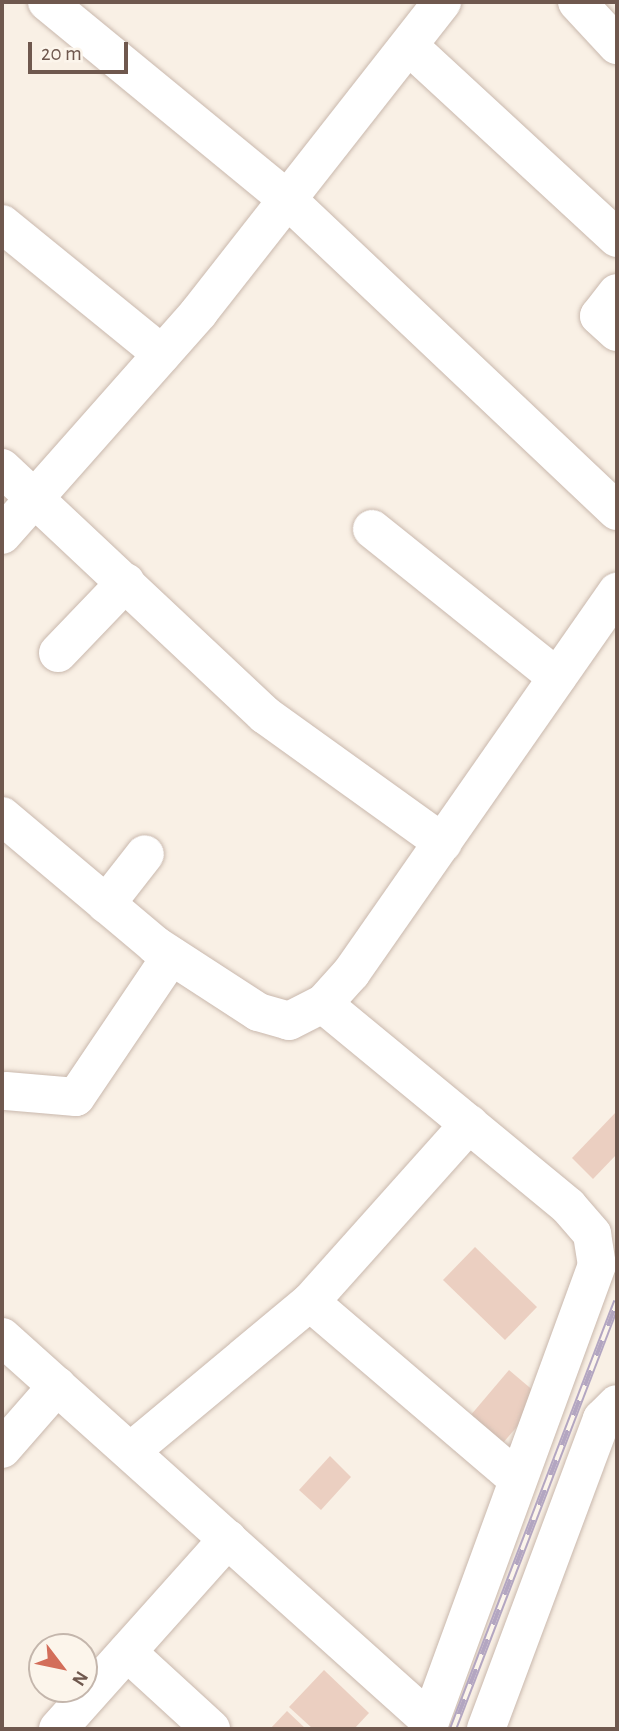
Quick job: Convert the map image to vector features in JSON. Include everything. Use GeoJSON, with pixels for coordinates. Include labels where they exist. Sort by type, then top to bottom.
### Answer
{"type":"FeatureCollection","features":[{"type":"Feature","properties":{"kind":"street"},"geometry":{"type":"LineString","coordinates":[[47,2],[289,201],[617,511]]}},
{"type":"Feature","properties":{"kind":"street"},"geometry":{"type":"LineString","coordinates":[[577,2],[617,45]]}},
{"type":"Feature","properties":{"kind":"street"},"geometry":{"type":"LineString","coordinates":[[2,535],[162,354],[289,201],[439,3]]}},
{"type":"Feature","properties":{"kind":"street"},"geometry":{"type":"LineString","coordinates":[[409,46],[617,238]]}},
{"type":"Feature","properties":{"kind":"street"},"geometry":{"type":"LineString","coordinates":[[2,223],[162,354]]}},
{"type":"Feature","properties":{"kind":"street"},"geometry":{"type":"LineString","coordinates":[[617,293],[599,316],[617,332]]}},
{"type":"Feature","properties":{"kind":"street"},"geometry":{"type":"LineString","coordinates":[[2,468],[36,496],[265,715],[443,843]]}},
{"type":"Feature","properties":{"kind":"street"},"geometry":{"type":"LineString","coordinates":[[372,529],[557,677]]}},
{"type":"Feature","properties":{"kind":"street"},"geometry":{"type":"LineString","coordinates":[[58,653],[126,582]]}},
{"type":"Feature","properties":{"kind":"street"},"geometry":{"type":"LineString","coordinates":[[2,816],[171,956],[258,1012],[289,1021],[323,1004],[443,843],[557,677],[610,614]]}},
{"type":"Feature","properties":{"kind":"street"},"geometry":{"type":"LineString","coordinates":[[106,904],[145,854]]}},
{"type":"Feature","properties":{"kind":"street"},"geometry":{"type":"LineString","coordinates":[[3,1091],[76,1097],[171,956]]}},
{"type":"Feature","properties":{"kind":"street"},"geometry":{"type":"LineString","coordinates":[[2,1336],[228,1539],[429,1725],[516,1478],[597,1265],[592,1234],[568,1206],[323,1004]]}},
{"type":"Feature","properties":{"kind":"street"},"geometry":{"type":"LineString","coordinates":[[131,1451],[310,1303],[469,1124]]}},
{"type":"Feature","properties":{"kind":"street"},"geometry":{"type":"LineString","coordinates":[[310,1303],[516,1478]]}},
{"type":"Feature","properties":{"kind":"street"},"geometry":{"type":"LineString","coordinates":[[2,1449],[57,1386]]}},
{"type":"Feature","properties":{"kind":"street"},"geometry":{"type":"LineString","coordinates":[[486,1729],[602,1419],[617,1404]]}},
{"type":"Feature","properties":{"kind":"street"},"geometry":{"type":"LineString","coordinates":[[58,1729],[228,1539]]}},
{"type":"Feature","properties":{"kind":"street"},"geometry":{"type":"LineString","coordinates":[[127,1652],[211,1729]]}},
{"type":"Feature","properties":{"kind":"building"},"geometry":{"type":"Polygon","coordinates":[[[617,1111],[617,1154],[593,1179],[572,1158],[617,1111]]]}},
{"type":"Feature","properties":{"kind":"building"},"geometry":{"type":"Polygon","coordinates":[[[475,1247],[537,1307],[505,1340],[443,1280],[475,1247]]]}},
{"type":"Feature","properties":{"kind":"building"},"geometry":{"type":"Polygon","coordinates":[[[509,1370],[542,1398],[502,1444],[470,1416],[509,1370]]]}},
{"type":"Feature","properties":{"kind":"building"},"geometry":{"type":"Polygon","coordinates":[[[330,1456],[351,1477],[321,1510],[299,1490],[330,1456]]]}},
{"type":"Feature","properties":{"kind":"building"},"geometry":{"type":"Polygon","coordinates":[[[324,1670],[369,1713],[354,1729],[313,1729],[289,1707],[324,1670]]]}},
{"type":"Feature","properties":{"kind":"building"},"geometry":{"type":"Polygon","coordinates":[[[287,1711],[306,1729],[270,1729],[287,1711]]]}},
{"type":"Feature","properties":{"kind":"railway"},"geometry":{"type":"LineString","coordinates":[[453,1729],[617,1301]]}}]}
